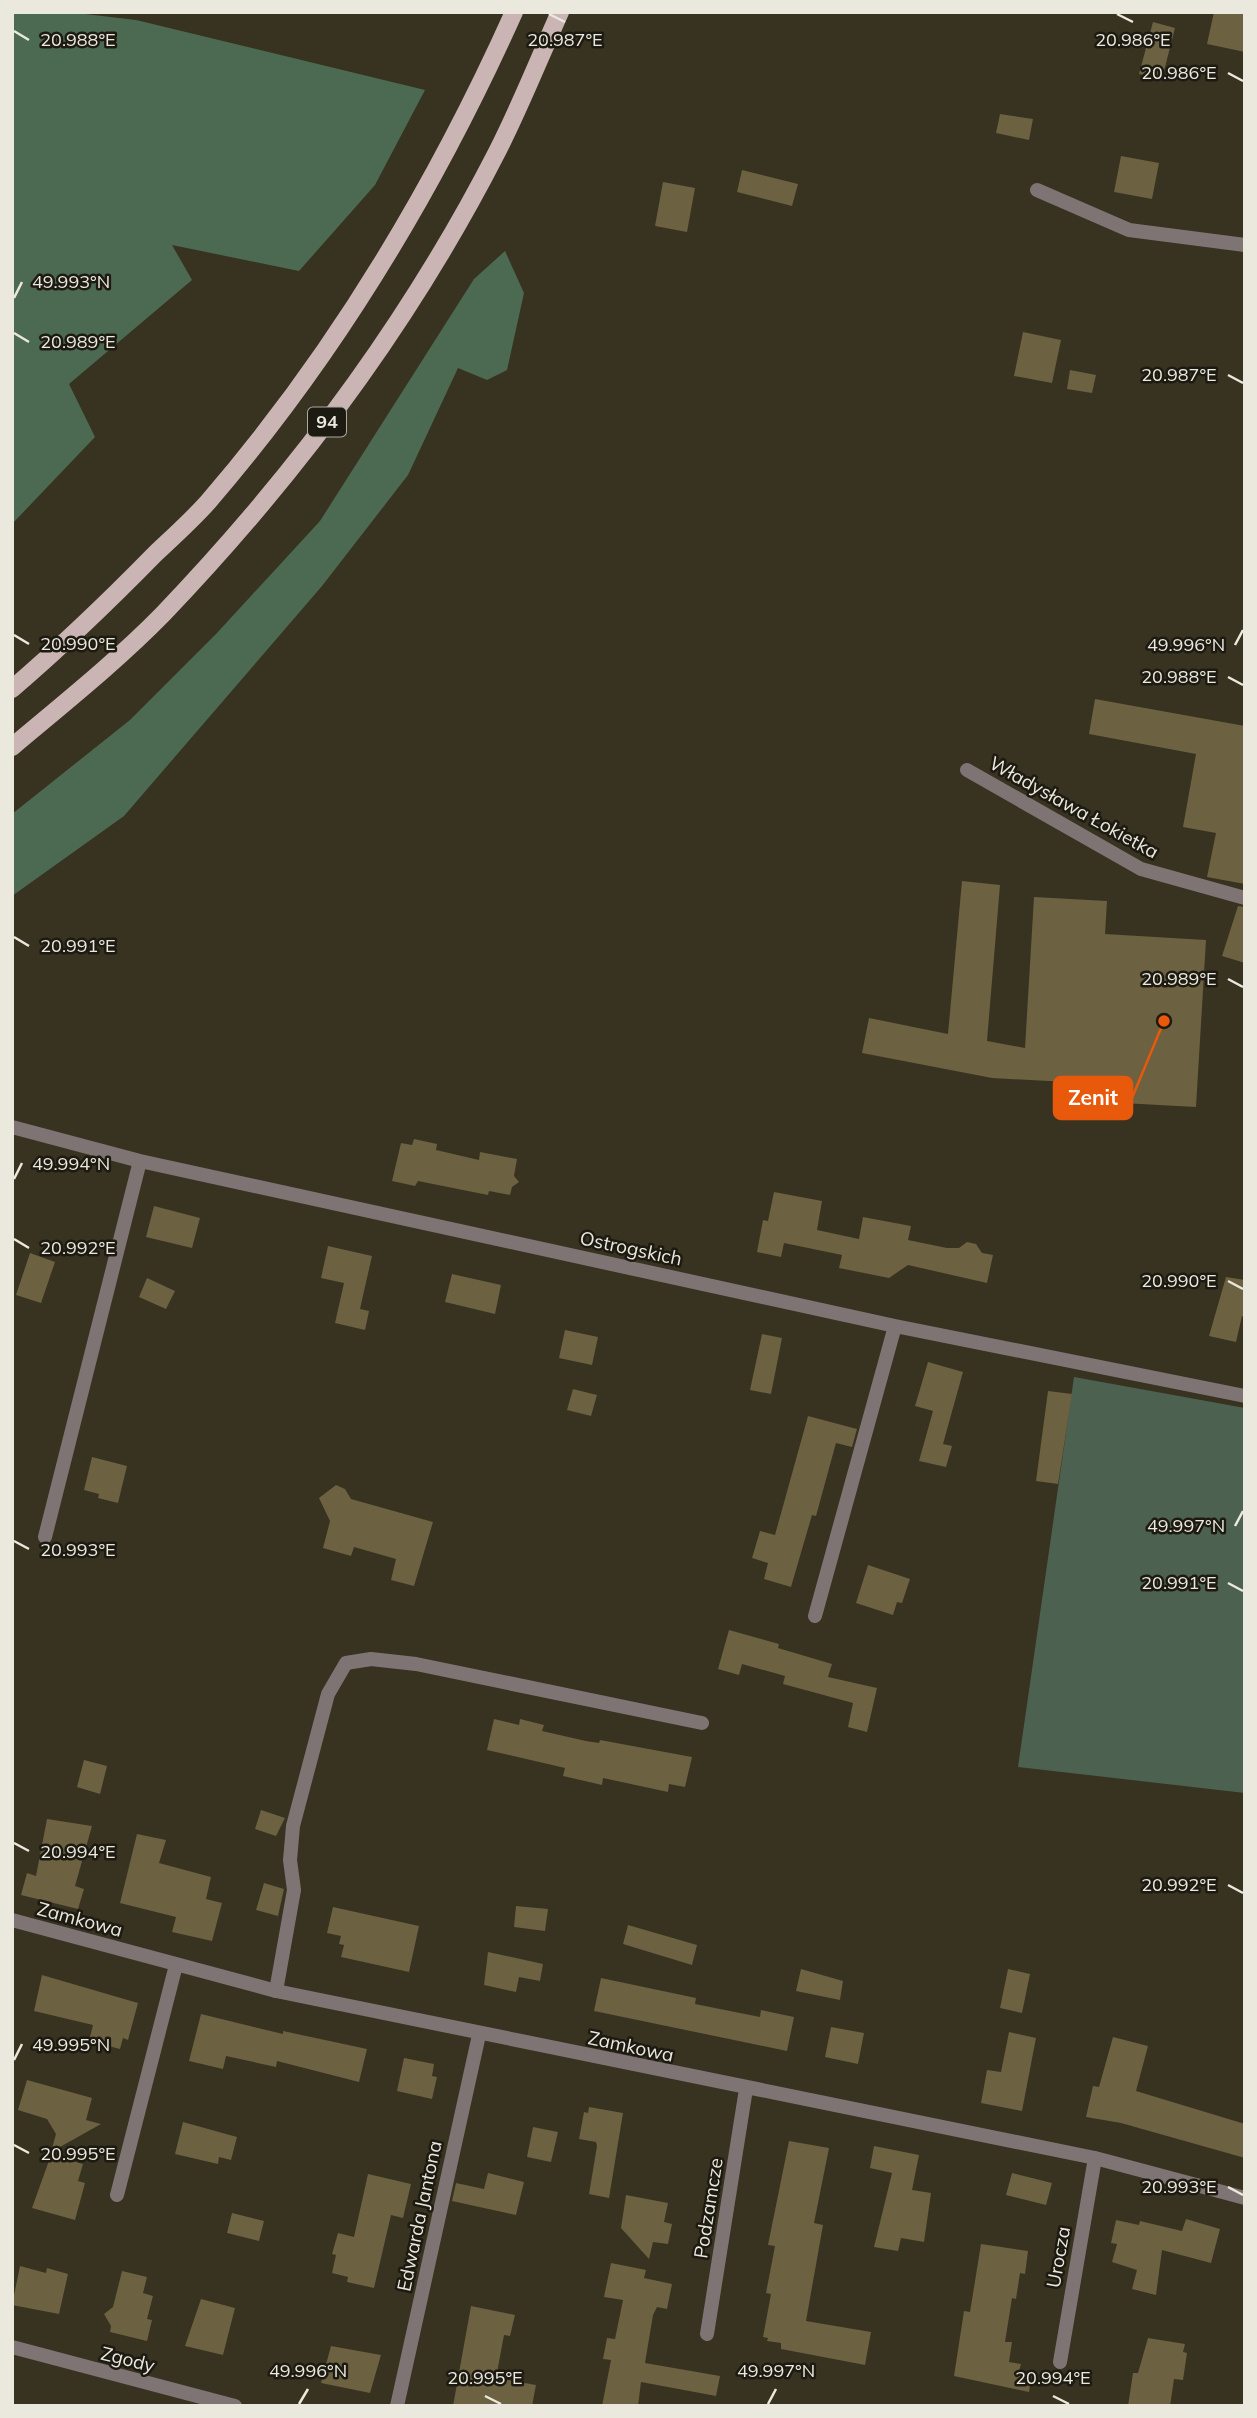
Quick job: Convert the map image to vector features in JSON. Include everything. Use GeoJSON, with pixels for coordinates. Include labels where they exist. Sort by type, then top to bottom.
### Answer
{"type":"FeatureCollection","features":[{"type":"Feature","properties":{"kind":"main road","name":"94"},"geometry":{"type":"LineString","coordinates":[[12,689],[83,626],[207,503],[289,397],[365,291],[436,172],[483,81],[514,12]]}},
{"type":"Feature","properties":{"kind":"main road","name":"94"},"geometry":{"type":"LineString","coordinates":[[12,747],[99,674],[162,615],[297,463],[357,382],[458,223],[498,150],[560,12]]}},
{"type":"Feature","properties":{"kind":"street"},"geometry":{"type":"LineString","coordinates":[[1037,190],[1129,230],[1245,245]]}},
{"type":"Feature","properties":{"kind":"street","name":"Władysława Łokietka"},"geometry":{"type":"LineString","coordinates":[[967,770],[1141,869],[1245,898]]}},
{"type":"Feature","properties":{"kind":"street","name":"Ostrogskich"},"geometry":{"type":"LineString","coordinates":[[12,1127],[140,1161],[895,1326],[1245,1395]]}},
{"type":"Feature","properties":{"kind":"street"},"geometry":{"type":"LineString","coordinates":[[44,1537],[140,1161]]}},
{"type":"Feature","properties":{"kind":"street"},"geometry":{"type":"LineString","coordinates":[[815,1616],[895,1326]]}},
{"type":"Feature","properties":{"kind":"street"},"geometry":{"type":"LineString","coordinates":[[276,1991],[294,1890],[290,1860],[293,1826],[328,1694],[346,1663],[371,1659],[415,1664],[702,1723]]}},
{"type":"Feature","properties":{"kind":"street","name":"Zamkowa"},"geometry":{"type":"LineString","coordinates":[[12,1920],[276,1991],[478,2035],[1094,2158],[1245,2199]]}},
{"type":"Feature","properties":{"kind":"street"},"geometry":{"type":"LineString","coordinates":[[117,2195],[176,1965]]}},
{"type":"Feature","properties":{"kind":"street","name":"Edwarda Jantona"},"geometry":{"type":"LineString","coordinates":[[397,2406],[478,2035]]}},
{"type":"Feature","properties":{"kind":"street","name":"Podzamcze"},"geometry":{"type":"LineString","coordinates":[[707,2334],[747,2089]]}},
{"type":"Feature","properties":{"kind":"street","name":"Urocza"},"geometry":{"type":"LineString","coordinates":[[1060,2362],[1094,2158]]}},
{"type":"Feature","properties":{"kind":"street","name":"Zgody"},"geometry":{"type":"LineString","coordinates":[[12,2347],[234,2406]]}},
{"type":"Feature","properties":{"kind":"green space"},"geometry":{"type":"Polygon","coordinates":[[[68,12],[136,20],[425,90],[375,185],[299,271],[172,245],[192,280],[69,384],[95,437],[12,524],[12,13],[68,12]]]}},
{"type":"Feature","properties":{"kind":"green space"},"geometry":{"type":"Polygon","coordinates":[[[505,251],[524,293],[507,370],[487,380],[458,368],[408,475],[322,586],[124,816],[12,896],[12,814],[130,720],[216,634],[320,521],[474,279],[505,251]]]}},
{"type":"Feature","properties":{"kind":"green space"},"geometry":{"type":"Polygon","coordinates":[[[1074,1377],[1245,1408],[1245,1793],[1018,1767],[1074,1377]]]}},
{"type":"Feature","properties":{"kind":"building"},"geometry":{"type":"Polygon","coordinates":[[[1214,12],[1245,12],[1245,52],[1207,44],[1214,12]]]}},
{"type":"Feature","properties":{"kind":"building"},"geometry":{"type":"Polygon","coordinates":[[[1153,22],[1175,28],[1162,79],[1139,74],[1153,22]]]}},
{"type":"Feature","properties":{"kind":"building"},"geometry":{"type":"Polygon","coordinates":[[[1000,114],[1033,119],[1029,140],[996,133],[1000,114]]]}},
{"type":"Feature","properties":{"kind":"building"},"geometry":{"type":"Polygon","coordinates":[[[1121,156],[1159,163],[1152,199],[1114,192],[1121,156]]]}},
{"type":"Feature","properties":{"kind":"building"},"geometry":{"type":"Polygon","coordinates":[[[742,170],[798,184],[792,206],[737,192],[742,170]]]}},
{"type":"Feature","properties":{"kind":"building"},"geometry":{"type":"Polygon","coordinates":[[[663,182],[695,188],[687,232],[655,226],[663,182]]]}},
{"type":"Feature","properties":{"kind":"building"},"geometry":{"type":"Polygon","coordinates":[[[1023,332],[1061,340],[1052,383],[1014,376],[1023,332]]]}},
{"type":"Feature","properties":{"kind":"building"},"geometry":{"type":"Polygon","coordinates":[[[1070,370],[1096,375],[1092,393],[1067,389],[1070,370]]]}},
{"type":"Feature","properties":{"kind":"building"},"geometry":{"type":"Polygon","coordinates":[[[1095,699],[1245,726],[1245,884],[1207,877],[1216,833],[1183,827],[1196,754],[1089,734],[1095,699]]]}},
{"type":"Feature","properties":{"kind":"building"},"geometry":{"type":"Polygon","coordinates":[[[962,881],[1000,885],[987,1041],[1025,1048],[1034,897],[1107,901],[1105,934],[1206,940],[1196,1107],[1122,1103],[1123,1085],[992,1078],[862,1053],[869,1018],[948,1034],[962,881]]]}},
{"type":"Feature","properties":{"kind":"building"},"geometry":{"type":"Polygon","coordinates":[[[1238,906],[1245,907],[1245,963],[1222,956],[1238,906]]]}},
{"type":"Feature","properties":{"kind":"building"},"geometry":{"type":"Polygon","coordinates":[[[414,1139],[437,1144],[436,1150],[479,1160],[480,1152],[517,1159],[514,1176],[519,1182],[512,1187],[510,1195],[489,1191],[488,1195],[418,1181],[415,1186],[392,1181],[401,1143],[412,1145],[414,1139]]]}},
{"type":"Feature","properties":{"kind":"building"},"geometry":{"type":"Polygon","coordinates":[[[774,1192],[822,1201],[817,1230],[859,1239],[863,1217],[911,1226],[908,1240],[947,1248],[959,1248],[967,1242],[976,1244],[982,1253],[993,1255],[987,1283],[908,1265],[889,1278],[839,1268],[842,1255],[784,1243],[781,1257],[757,1252],[763,1220],[768,1221],[774,1192]]]}},
{"type":"Feature","properties":{"kind":"building"},"geometry":{"type":"Polygon","coordinates":[[[154,1206],[200,1218],[192,1248],[146,1237],[154,1206]]]}},
{"type":"Feature","properties":{"kind":"building"},"geometry":{"type":"Polygon","coordinates":[[[328,1246],[372,1256],[360,1309],[369,1311],[365,1330],[335,1323],[344,1283],[321,1278],[328,1246]]]}},
{"type":"Feature","properties":{"kind":"building"},"geometry":{"type":"Polygon","coordinates":[[[30,1253],[55,1262],[41,1303],[16,1295],[30,1253]]]}},
{"type":"Feature","properties":{"kind":"building"},"geometry":{"type":"Polygon","coordinates":[[[452,1274],[501,1285],[495,1314],[445,1302],[452,1274]]]}},
{"type":"Feature","properties":{"kind":"building"},"geometry":{"type":"Polygon","coordinates":[[[1226,1277],[1245,1280],[1245,1317],[1242,1316],[1236,1342],[1209,1336],[1226,1277]]]}},
{"type":"Feature","properties":{"kind":"building"},"geometry":{"type":"Polygon","coordinates":[[[147,1278],[175,1291],[166,1309],[139,1297],[147,1278]]]}},
{"type":"Feature","properties":{"kind":"building"},"geometry":{"type":"Polygon","coordinates":[[[565,1330],[598,1337],[592,1365],[559,1358],[565,1330]]]}},
{"type":"Feature","properties":{"kind":"building"},"geometry":{"type":"Polygon","coordinates":[[[762,1334],[782,1338],[771,1394],[750,1390],[762,1334]]]}},
{"type":"Feature","properties":{"kind":"building"},"geometry":{"type":"Polygon","coordinates":[[[928,1362],[963,1372],[943,1444],[952,1446],[946,1467],[919,1461],[933,1411],[915,1406],[928,1362]]]}},
{"type":"Feature","properties":{"kind":"building"},"geometry":{"type":"Polygon","coordinates":[[[573,1389],[597,1395],[591,1416],[567,1410],[573,1389]]]}},
{"type":"Feature","properties":{"kind":"building"},"geometry":{"type":"Polygon","coordinates":[[[1048,1391],[1072,1394],[1058,1484],[1036,1481],[1048,1391]]]}},
{"type":"Feature","properties":{"kind":"building"},"geometry":{"type":"Polygon","coordinates":[[[808,1416],[857,1429],[852,1447],[836,1443],[816,1516],[812,1515],[791,1587],[764,1579],[768,1563],[752,1558],[760,1531],[775,1535],[808,1416]]]}},
{"type":"Feature","properties":{"kind":"building"},"geometry":{"type":"Polygon","coordinates":[[[92,1457],[127,1466],[118,1503],[98,1498],[99,1494],[84,1490],[92,1457]]]}},
{"type":"Feature","properties":{"kind":"building"},"geometry":{"type":"Polygon","coordinates":[[[336,1485],[345,1489],[351,1499],[433,1522],[414,1586],[391,1580],[396,1559],[354,1547],[351,1556],[323,1548],[330,1521],[319,1498],[336,1485]]]}},
{"type":"Feature","properties":{"kind":"building"},"geometry":{"type":"Polygon","coordinates":[[[868,1565],[910,1579],[902,1603],[897,1602],[893,1615],[856,1603],[868,1565]]]}},
{"type":"Feature","properties":{"kind":"building"},"geometry":{"type":"Polygon","coordinates":[[[729,1630],[779,1644],[778,1648],[832,1664],[828,1677],[877,1688],[867,1732],[848,1727],[853,1703],[783,1684],[785,1676],[742,1664],[739,1675],[718,1669],[729,1630]]]}},
{"type":"Feature","properties":{"kind":"building"},"geometry":{"type":"Polygon","coordinates":[[[494,1719],[519,1725],[520,1719],[544,1725],[542,1731],[586,1741],[599,1743],[600,1740],[692,1757],[685,1787],[669,1784],[668,1792],[603,1778],[602,1785],[563,1776],[565,1768],[487,1750],[494,1719]]]}},
{"type":"Feature","properties":{"kind":"building"},"geometry":{"type":"Polygon","coordinates":[[[84,1760],[107,1766],[100,1794],[77,1787],[84,1760]]]}},
{"type":"Feature","properties":{"kind":"building"},"geometry":{"type":"Polygon","coordinates":[[[261,1810],[285,1818],[276,1836],[255,1829],[261,1810]]]}},
{"type":"Feature","properties":{"kind":"building"},"geometry":{"type":"Polygon","coordinates":[[[47,1819],[92,1826],[75,1886],[84,1889],[78,1909],[21,1895],[27,1873],[36,1876],[47,1819]]]}},
{"type":"Feature","properties":{"kind":"building"},"geometry":{"type":"Polygon","coordinates":[[[137,1834],[166,1840],[159,1863],[211,1877],[206,1899],[222,1903],[212,1941],[172,1932],[176,1917],[120,1903],[137,1834]]]}},
{"type":"Feature","properties":{"kind":"building"},"geometry":{"type":"Polygon","coordinates":[[[264,1883],[284,1889],[278,1916],[256,1910],[264,1883]]]}},
{"type":"Feature","properties":{"kind":"building"},"geometry":{"type":"Polygon","coordinates":[[[516,1906],[548,1909],[545,1931],[514,1927],[516,1906]]]}},
{"type":"Feature","properties":{"kind":"building"},"geometry":{"type":"Polygon","coordinates":[[[333,1907],[419,1926],[409,1972],[341,1957],[344,1945],[339,1944],[341,1936],[327,1933],[333,1907]]]}},
{"type":"Feature","properties":{"kind":"building"},"geometry":{"type":"Polygon","coordinates":[[[628,1925],[697,1945],[692,1965],[623,1944],[628,1925]]]}},
{"type":"Feature","properties":{"kind":"building"},"geometry":{"type":"Polygon","coordinates":[[[488,1952],[543,1964],[540,1981],[519,1977],[516,1992],[484,1985],[488,1952]]]}},
{"type":"Feature","properties":{"kind":"building"},"geometry":{"type":"Polygon","coordinates":[[[801,1969],[843,1981],[840,2000],[796,1991],[801,1969]]]}},
{"type":"Feature","properties":{"kind":"building"},"geometry":{"type":"Polygon","coordinates":[[[1008,1969],[1030,1974],[1022,2013],[1000,2008],[1008,1969]]]}},
{"type":"Feature","properties":{"kind":"building"},"geometry":{"type":"Polygon","coordinates":[[[42,1975],[138,2003],[128,2040],[123,2038],[120,2049],[89,2041],[93,2025],[34,2011],[42,1975]]]}},
{"type":"Feature","properties":{"kind":"building"},"geometry":{"type":"Polygon","coordinates":[[[601,1978],[696,1998],[695,2004],[760,2017],[761,2010],[794,2017],[787,2051],[594,2011],[601,1978]]]}},
{"type":"Feature","properties":{"kind":"building"},"geometry":{"type":"Polygon","coordinates":[[[201,2014],[283,2034],[283,2031],[367,2049],[359,2082],[277,2061],[276,2067],[226,2056],[223,2069],[189,2061],[201,2014]]]}},
{"type":"Feature","properties":{"kind":"building"},"geometry":{"type":"Polygon","coordinates":[[[831,2027],[864,2033],[858,2064],[825,2057],[831,2027]]]}},
{"type":"Feature","properties":{"kind":"building"},"geometry":{"type":"Polygon","coordinates":[[[1009,2032],[1036,2038],[1022,2111],[981,2103],[987,2070],[1001,2072],[1009,2032]]]}},
{"type":"Feature","properties":{"kind":"building"},"geometry":{"type":"Polygon","coordinates":[[[1113,2037],[1148,2046],[1136,2091],[1245,2124],[1245,2158],[1121,2123],[1086,2117],[1093,2086],[1099,2087],[1113,2037]]]}},
{"type":"Feature","properties":{"kind":"building"},"geometry":{"type":"Polygon","coordinates":[[[404,2058],[434,2064],[432,2076],[437,2077],[432,2099],[397,2091],[404,2058]]]}},
{"type":"Feature","properties":{"kind":"building"},"geometry":{"type":"Polygon","coordinates":[[[27,2080],[92,2098],[86,2120],[101,2124],[51,2152],[56,2134],[47,2119],[18,2110],[27,2080]]]}},
{"type":"Feature","properties":{"kind":"building"},"geometry":{"type":"Polygon","coordinates":[[[589,2107],[623,2113],[609,2198],[589,2194],[597,2146],[596,2142],[579,2139],[584,2112],[588,2113],[589,2107]]]}},
{"type":"Feature","properties":{"kind":"building"},"geometry":{"type":"Polygon","coordinates":[[[183,2122],[237,2137],[231,2160],[219,2157],[218,2164],[175,2154],[183,2122]]]}},
{"type":"Feature","properties":{"kind":"building"},"geometry":{"type":"Polygon","coordinates":[[[533,2127],[558,2132],[551,2162],[527,2157],[533,2127]]]}},
{"type":"Feature","properties":{"kind":"building"},"geometry":{"type":"Polygon","coordinates":[[[789,2141],[829,2148],[814,2223],[823,2225],[806,2321],[871,2332],[865,2365],[781,2349],[781,2343],[767,2341],[768,2338],[763,2337],[771,2294],[766,2293],[775,2246],[768,2245],[789,2141]]]}},
{"type":"Feature","properties":{"kind":"building"},"geometry":{"type":"Polygon","coordinates":[[[874,2146],[919,2155],[912,2190],[931,2193],[924,2242],[901,2238],[898,2251],[874,2247],[892,2173],[870,2168],[874,2146]]]}},
{"type":"Feature","properties":{"kind":"building"},"geometry":{"type":"Polygon","coordinates":[[[51,2155],[83,2164],[78,2181],[85,2183],[75,2220],[32,2208],[51,2155]]]}},
{"type":"Feature","properties":{"kind":"building"},"geometry":{"type":"Polygon","coordinates":[[[488,2173],[524,2182],[516,2215],[452,2201],[456,2183],[484,2189],[488,2173]]]}},
{"type":"Feature","properties":{"kind":"building"},"geometry":{"type":"Polygon","coordinates":[[[1012,2173],[1052,2183],[1046,2205],[1006,2195],[1012,2173]]]}},
{"type":"Feature","properties":{"kind":"building"},"geometry":{"type":"Polygon","coordinates":[[[368,2174],[411,2184],[403,2218],[391,2215],[374,2288],[347,2282],[348,2277],[332,2273],[336,2255],[332,2254],[338,2233],[354,2237],[368,2174]]]}},
{"type":"Feature","properties":{"kind":"building"},"geometry":{"type":"Polygon","coordinates":[[[626,2195],[668,2203],[664,2222],[672,2224],[668,2244],[653,2242],[649,2259],[621,2228],[626,2195]]]}},
{"type":"Feature","properties":{"kind":"building"},"geometry":{"type":"Polygon","coordinates":[[[232,2213],[264,2221],[259,2241],[227,2233],[232,2213]]]}},
{"type":"Feature","properties":{"kind":"building"},"geometry":{"type":"Polygon","coordinates":[[[1186,2219],[1220,2229],[1211,2263],[1162,2250],[1156,2295],[1132,2289],[1137,2270],[1112,2262],[1117,2244],[1111,2243],[1116,2220],[1139,2225],[1140,2221],[1182,2231],[1186,2219]]]}},
{"type":"Feature","properties":{"kind":"building"},"geometry":{"type":"Polygon","coordinates":[[[981,2244],[1028,2251],[1025,2274],[1020,2273],[1016,2299],[1012,2298],[1005,2342],[1012,2342],[1009,2362],[1021,2364],[1019,2371],[1032,2373],[1029,2392],[954,2376],[964,2311],[970,2312],[981,2244]]]}},
{"type":"Feature","properties":{"kind":"building"},"geometry":{"type":"Polygon","coordinates":[[[611,2263],[646,2270],[644,2278],[672,2284],[667,2309],[657,2307],[653,2315],[645,2363],[720,2376],[716,2396],[641,2382],[638,2406],[602,2406],[611,2360],[603,2359],[607,2338],[615,2339],[623,2300],[604,2297],[611,2263]]]}},
{"type":"Feature","properties":{"kind":"building"},"geometry":{"type":"Polygon","coordinates":[[[20,2266],[46,2273],[47,2268],[68,2274],[59,2314],[12,2305],[20,2266]]]}},
{"type":"Feature","properties":{"kind":"building"},"geometry":{"type":"Polygon","coordinates":[[[122,2271],[147,2277],[143,2293],[153,2296],[147,2319],[152,2320],[147,2341],[110,2332],[111,2326],[104,2314],[113,2307],[122,2271]]]}},
{"type":"Feature","properties":{"kind":"building"},"geometry":{"type":"Polygon","coordinates":[[[201,2299],[235,2308],[223,2355],[185,2346],[201,2299]]]}},
{"type":"Feature","properties":{"kind":"building"},"geometry":{"type":"Polygon","coordinates":[[[471,2306],[515,2315],[510,2336],[504,2335],[496,2378],[536,2385],[532,2406],[453,2406],[471,2306]]]}},
{"type":"Feature","properties":{"kind":"building"},"geometry":{"type":"Polygon","coordinates":[[[1148,2338],[1185,2344],[1183,2352],[1187,2353],[1183,2380],[1174,2379],[1170,2406],[1128,2406],[1133,2373],[1138,2373],[1148,2338]]]}},
{"type":"Feature","properties":{"kind":"building"},"geometry":{"type":"Polygon","coordinates":[[[331,2346],[381,2355],[370,2393],[321,2383],[331,2346]]]}},
{"type":"Feature","properties":{"kind":"place","name":"Zenit"},"geometry":{"type":"Point","coordinates":[1164,1021]}}]}
